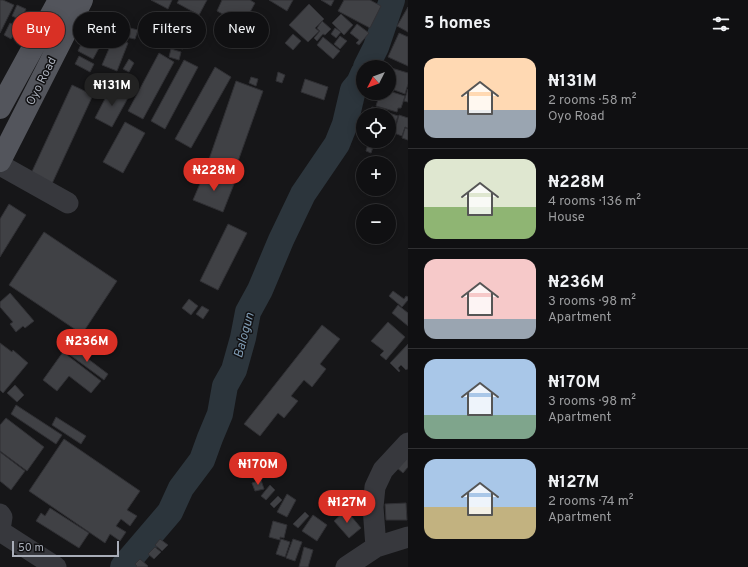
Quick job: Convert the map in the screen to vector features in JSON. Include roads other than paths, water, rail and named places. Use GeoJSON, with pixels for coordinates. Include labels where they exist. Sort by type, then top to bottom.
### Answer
{"type":"FeatureCollection","features":[{"type":"Feature","properties":{"kind":"main road","name":"Oyo Road"},"geometry":{"type":"LineString","coordinates":[[0,108],[59,0]]}},
{"type":"Feature","properties":{"kind":"main road","name":"Oyo Road"},"geometry":{"type":"LineString","coordinates":[[0,161],[82,0]]}},
{"type":"Feature","properties":{"kind":"street"},"geometry":{"type":"LineString","coordinates":[[0,165],[68,203]]}},
{"type":"Feature","properties":{"kind":"street"},"geometry":{"type":"LineString","coordinates":[[376,546],[373,507],[375,487],[383,470],[408,443]]}},
{"type":"Feature","properties":{"kind":"street"},"geometry":{"type":"LineString","coordinates":[[0,514],[2,517],[0,531],[56,567]]}},
{"type":"Feature","properties":{"kind":"street"},"geometry":{"type":"LineString","coordinates":[[346,567],[376,546],[408,537]]}},
{"type":"Feature","properties":{"kind":"waterway","name":"Balogun"},"geometry":{"type":"LineString","coordinates":[[370,60],[376,47],[392,0]]}},
{"type":"Feature","properties":{"kind":"waterway","name":"Balogun"},"geometry":{"type":"LineString","coordinates":[[123,567],[170,512],[181,488],[202,460],[220,414],[225,386],[234,370],[243,338],[248,312],[260,290],[281,240],[303,194],[337,144],[345,124],[353,90],[356,86]]}}]}
